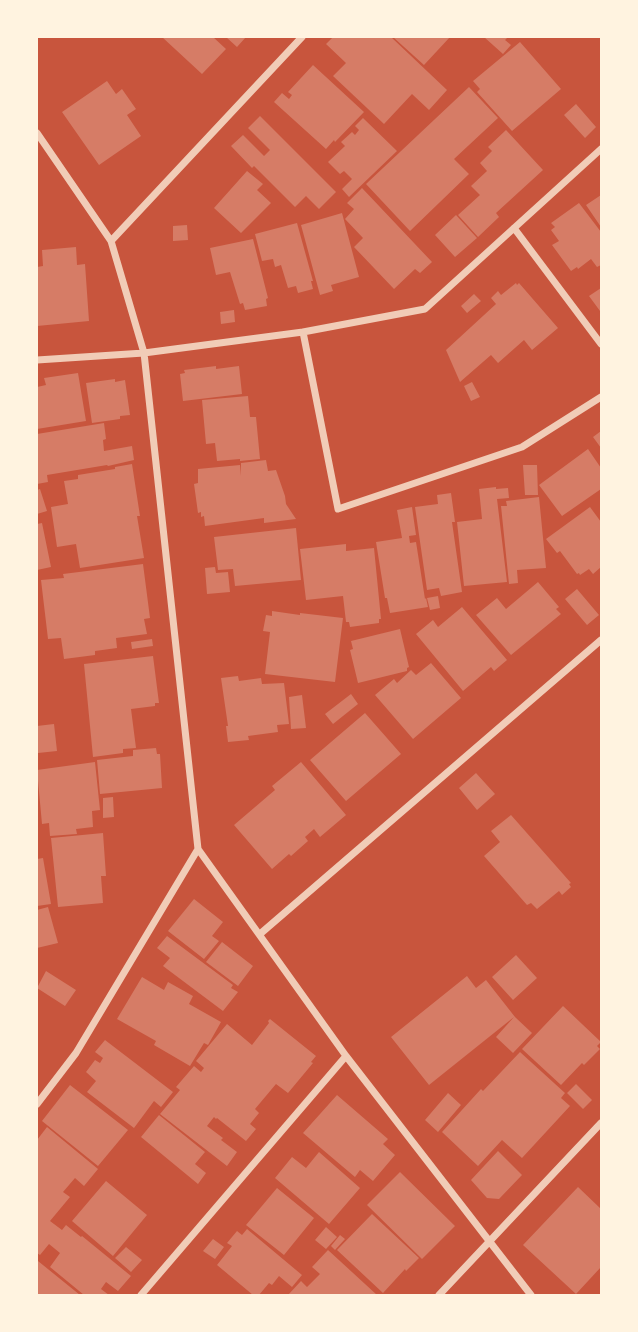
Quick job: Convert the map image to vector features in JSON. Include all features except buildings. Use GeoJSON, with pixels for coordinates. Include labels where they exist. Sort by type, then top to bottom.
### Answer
{"type":"FeatureCollection","features":[{"type":"Feature","properties":{"kind":"street"},"geometry":{"type":"LineString","coordinates":[[111,241],[302,37]]}},
{"type":"Feature","properties":{"kind":"street"},"geometry":{"type":"LineString","coordinates":[[37,133],[111,241],[144,353],[198,849],[346,1056],[531,1295]]}},
{"type":"Feature","properties":{"kind":"street"},"geometry":{"type":"LineString","coordinates":[[37,360],[144,353],[303,332],[425,309],[601,149]]}},
{"type":"Feature","properties":{"kind":"street"},"geometry":{"type":"LineString","coordinates":[[514,228],[601,344]]}},
{"type":"Feature","properties":{"kind":"street"},"geometry":{"type":"LineString","coordinates":[[303,332],[338,509],[522,447],[601,397]]}},
{"type":"Feature","properties":{"kind":"street"},"geometry":{"type":"LineString","coordinates":[[260,934],[601,640]]}},
{"type":"Feature","properties":{"kind":"street"},"geometry":{"type":"LineString","coordinates":[[37,1104],[76,1053],[198,849]]}},
{"type":"Feature","properties":{"kind":"street"},"geometry":{"type":"LineString","coordinates":[[141,1295],[346,1056]]}},
{"type":"Feature","properties":{"kind":"street"},"geometry":{"type":"LineString","coordinates":[[439,1295],[601,1123]]}}]}
